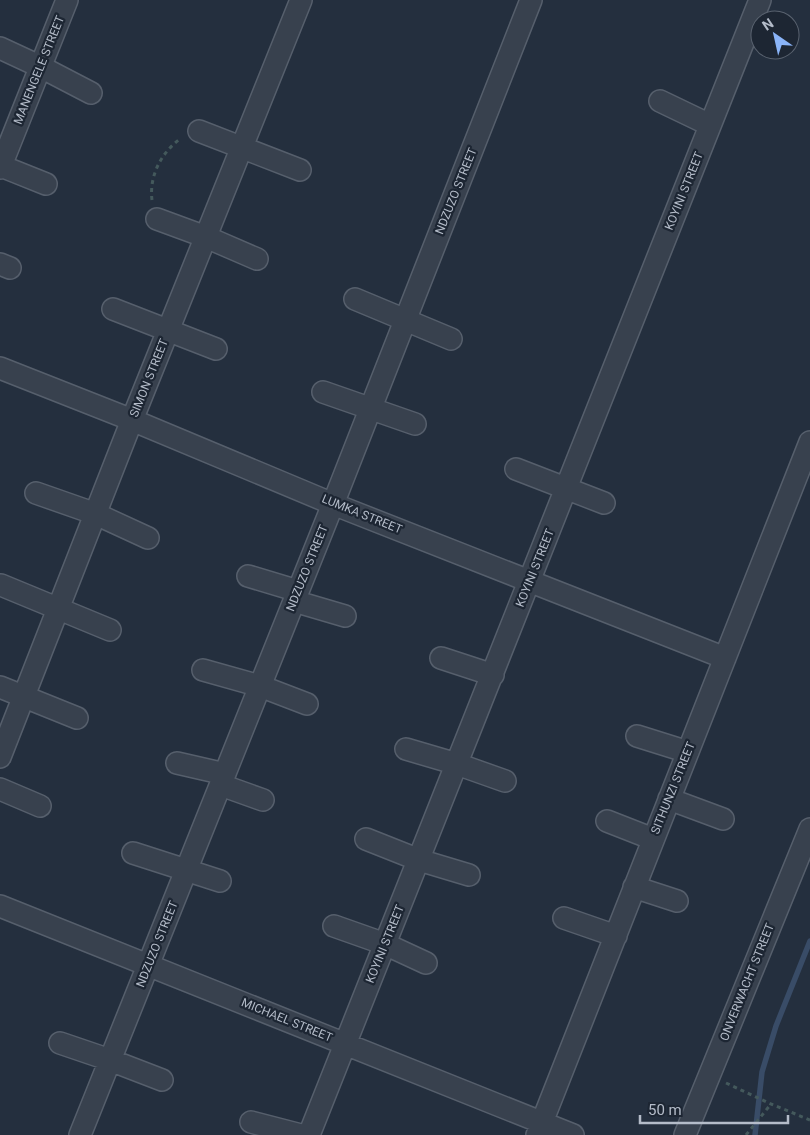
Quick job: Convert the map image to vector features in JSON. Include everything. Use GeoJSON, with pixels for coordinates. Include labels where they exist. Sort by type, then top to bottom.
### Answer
{"type":"FeatureCollection","features":[{"type":"Feature","properties":{"kind":"street","name":"MANENGELE STREET"},"geometry":{"type":"LineString","coordinates":[[1,162],[67,0]]}},
{"type":"Feature","properties":{"kind":"street","name":"SIMON STREET"},"geometry":{"type":"LineString","coordinates":[[0,757],[132,420],[301,0]]}},
{"type":"Feature","properties":{"kind":"street","name":"NDZUZO STREET"},"geometry":{"type":"LineString","coordinates":[[80,1135],[333,504],[531,0]]}},
{"type":"Feature","properties":{"kind":"street","name":"KOYINI STREET"},"geometry":{"type":"LineString","coordinates":[[309,1135],[760,0]]}},
{"type":"Feature","properties":{"kind":"street"},"geometry":{"type":"LineString","coordinates":[[0,48],[91,93]]}},
{"type":"Feature","properties":{"kind":"street"},"geometry":{"type":"LineString","coordinates":[[660,101],[710,125]]}},
{"type":"Feature","properties":{"kind":"street"},"geometry":{"type":"LineString","coordinates":[[200,131],[300,170]]}},
{"type":"Feature","properties":{"kind":"street"},"geometry":{"type":"LineString","coordinates":[[1,162],[46,184]]}},
{"type":"Feature","properties":{"kind":"street"},"geometry":{"type":"LineString","coordinates":[[157,219],[257,259]]}},
{"type":"Feature","properties":{"kind":"street"},"geometry":{"type":"LineString","coordinates":[[356,299],[451,339]]}},
{"type":"Feature","properties":{"kind":"street"},"geometry":{"type":"LineString","coordinates":[[113,309],[216,349]]}},
{"type":"Feature","properties":{"kind":"street","name":"LUMKA STREET"},"geometry":{"type":"LineString","coordinates":[[0,368],[132,420],[333,504],[725,658]]}},
{"type":"Feature","properties":{"kind":"street"},"geometry":{"type":"LineString","coordinates":[[323,392],[415,424]]}},
{"type":"Feature","properties":{"kind":"street","name":"SITHUNZI STREET"},"geometry":{"type":"LineString","coordinates":[[539,1129],[810,442]]}},
{"type":"Feature","properties":{"kind":"street"},"geometry":{"type":"LineString","coordinates":[[516,469],[604,503]]}},
{"type":"Feature","properties":{"kind":"street"},"geometry":{"type":"LineString","coordinates":[[36,493],[96,514],[148,538]]}},
{"type":"Feature","properties":{"kind":"street"},"geometry":{"type":"LineString","coordinates":[[248,576],[345,616]]}},
{"type":"Feature","properties":{"kind":"street"},"geometry":{"type":"LineString","coordinates":[[1,585],[110,630]]}},
{"type":"Feature","properties":{"kind":"street"},"geometry":{"type":"LineString","coordinates":[[441,658],[492,675]]}},
{"type":"Feature","properties":{"kind":"street"},"geometry":{"type":"LineString","coordinates":[[203,670],[260,686],[307,704]]}},
{"type":"Feature","properties":{"kind":"street"},"geometry":{"type":"LineString","coordinates":[[0,687],[77,718]]}},
{"type":"Feature","properties":{"kind":"street"},"geometry":{"type":"LineString","coordinates":[[637,736],[688,752]]}},
{"type":"Feature","properties":{"kind":"street"},"geometry":{"type":"LineString","coordinates":[[406,749],[458,764],[505,781]]}},
{"type":"Feature","properties":{"kind":"street"},"geometry":{"type":"LineString","coordinates":[[177,763],[223,780],[263,800]]}},
{"type":"Feature","properties":{"kind":"street"},"geometry":{"type":"LineString","coordinates":[[0,789],[40,806]]}},
{"type":"Feature","properties":{"kind":"street"},"geometry":{"type":"LineString","coordinates":[[669,799],[723,819]]}},
{"type":"Feature","properties":{"kind":"street"},"geometry":{"type":"LineString","coordinates":[[607,820],[653,839]]}},
{"type":"Feature","properties":{"kind":"street","name":"ONVERWACHT STREET"},"geometry":{"type":"LineString","coordinates":[[685,1135],[810,829]]}},
{"type":"Feature","properties":{"kind":"street"},"geometry":{"type":"LineString","coordinates":[[366,840],[419,860],[469,875]]}},
{"type":"Feature","properties":{"kind":"street"},"geometry":{"type":"LineString","coordinates":[[133,853],[220,881]]}},
{"type":"Feature","properties":{"kind":"street"},"geometry":{"type":"LineString","coordinates":[[634,887],[677,901]]}},
{"type":"Feature","properties":{"kind":"street","name":"MICHAEL STREET"},"geometry":{"type":"LineString","coordinates":[[0,906],[346,1044],[539,1129],[573,1135]]}},
{"type":"Feature","properties":{"kind":"street"},"geometry":{"type":"LineString","coordinates":[[564,918],[616,936]]}},
{"type":"Feature","properties":{"kind":"street"},"geometry":{"type":"LineString","coordinates":[[334,926],[385,944],[426,963]]}},
{"type":"Feature","properties":{"kind":"street"},"geometry":{"type":"LineString","coordinates":[[60,1043],[162,1080]]}},
{"type":"Feature","properties":{"kind":"street"},"geometry":{"type":"LineString","coordinates":[[251,1122],[301,1135]]}},
{"type":"Feature","properties":{"kind":"path"},"geometry":{"type":"LineString","coordinates":[[157,219],[150,189],[161,158],[173,144],[186,135],[200,131]]}},
{"type":"Feature","properties":{"kind":"path"},"geometry":{"type":"LineString","coordinates":[[709,1076],[810,1120]]}},
{"type":"Feature","properties":{"kind":"path"},"geometry":{"type":"LineString","coordinates":[[746,1135],[771,1104]]}},
{"type":"Feature","properties":{"kind":"waterway"},"geometry":{"type":"LineString","coordinates":[[755,1135],[762,1072],[776,1026],[810,941]]}}]}
